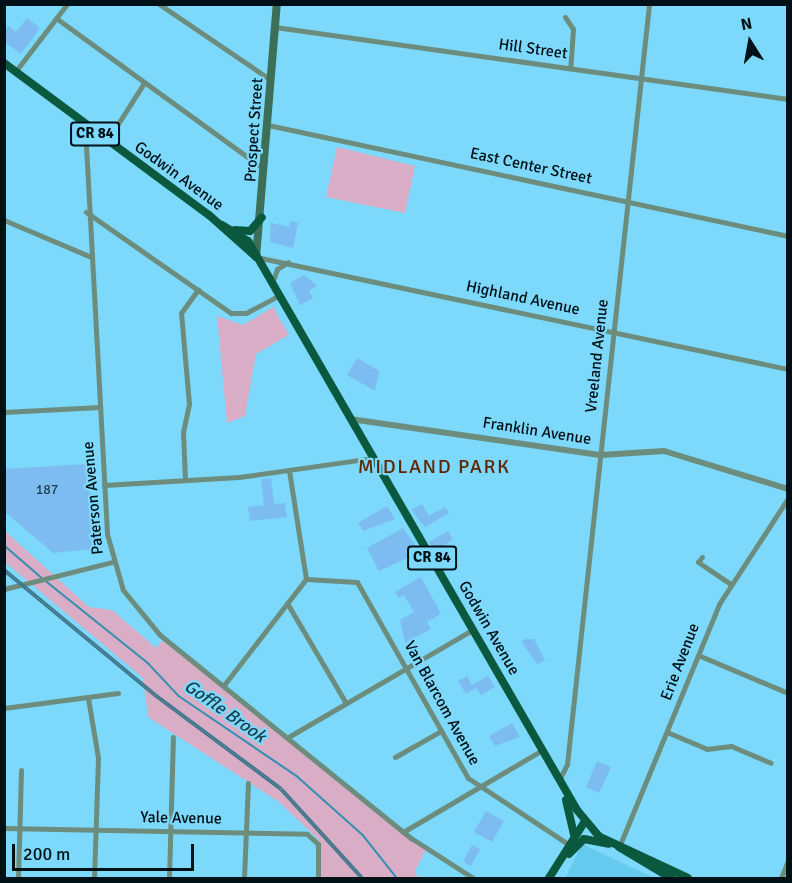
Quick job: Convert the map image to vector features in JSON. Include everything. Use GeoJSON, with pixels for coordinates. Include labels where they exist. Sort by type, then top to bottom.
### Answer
{"type":"FeatureCollection","features":[{"type":"Feature","properties":{"kind":"main road","name":"Prospect Street"},"geometry":{"type":"LineString","coordinates":[[256,257],[266,170],[277,4]]}},
{"type":"Feature","properties":{"kind":"main road","name":"Godwin Avenue"},"geometry":{"type":"LineString","coordinates":[[4,63],[106,143],[222,225],[256,257]]}},
{"type":"Feature","properties":{"kind":"main road"},"geometry":{"type":"LineString","coordinates":[[235,230],[250,231],[262,217]]}},
{"type":"Feature","properties":{"kind":"main road","name":"Godwin Avenue"},"geometry":{"type":"LineString","coordinates":[[222,225],[235,230],[256,257],[564,789],[585,821],[615,845],[671,879]]}},
{"type":"Feature","properties":{"kind":"main road"},"geometry":{"type":"LineString","coordinates":[[564,789],[574,834]]}},
{"type":"Feature","properties":{"kind":"main road"},"geometry":{"type":"LineString","coordinates":[[549,879],[574,834],[585,821]]}},
{"type":"Feature","properties":{"kind":"main road"},"geometry":{"type":"LineString","coordinates":[[559,860],[581,840],[615,845]]}},
{"type":"Feature","properties":{"kind":"main road","name":"Godwin Avenue"},"geometry":{"type":"LineString","coordinates":[[615,845],[688,879]]}},
{"type":"Feature","properties":{"kind":"street"},"geometry":{"type":"LineString","coordinates":[[15,72],[67,4]]}},
{"type":"Feature","properties":{"kind":"street"},"geometry":{"type":"LineString","coordinates":[[159,4],[271,80]]}},
{"type":"Feature","properties":{"kind":"street","name":"Vreeland Avenue"},"geometry":{"type":"LineString","coordinates":[[559,780],[567,764],[601,455],[612,331],[630,200],[650,4]]}},
{"type":"Feature","properties":{"kind":"street"},"geometry":{"type":"LineString","coordinates":[[565,17],[573,28],[570,68]]}},
{"type":"Feature","properties":{"kind":"street"},"geometry":{"type":"LineString","coordinates":[[56,18],[266,170]]}},
{"type":"Feature","properties":{"kind":"street","name":"Hill Street"},"geometry":{"type":"LineString","coordinates":[[275,27],[788,99]]}},
{"type":"Feature","properties":{"kind":"street"},"geometry":{"type":"LineString","coordinates":[[106,143],[144,83]]}},
{"type":"Feature","properties":{"kind":"street","name":"East Center Street"},"geometry":{"type":"LineString","coordinates":[[268,125],[630,200],[788,236]]}},
{"type":"Feature","properties":{"kind":"street","name":"Paterson Avenue"},"geometry":{"type":"LineString","coordinates":[[85,127],[86,212],[91,257],[104,485],[112,562],[123,590],[148,624],[290,736],[403,832],[473,879]]}},
{"type":"Feature","properties":{"kind":"street"},"geometry":{"type":"LineString","coordinates":[[86,212],[235,314],[278,296]]}},
{"type":"Feature","properties":{"kind":"street"},"geometry":{"type":"LineString","coordinates":[[4,220],[91,257]]}},
{"type":"Feature","properties":{"kind":"street","name":"Highland Avenue"},"geometry":{"type":"LineString","coordinates":[[256,257],[332,270],[788,369]]}},
{"type":"Feature","properties":{"kind":"street"},"geometry":{"type":"LineString","coordinates":[[271,285],[277,269],[288,262]]}},
{"type":"Feature","properties":{"kind":"street"},"geometry":{"type":"LineString","coordinates":[[185,480],[183,432],[189,404],[181,313],[198,290]]}},
{"type":"Feature","properties":{"kind":"street"},"geometry":{"type":"LineString","coordinates":[[4,412],[100,408]]}},
{"type":"Feature","properties":{"kind":"street","name":"Franklin Avenue"},"geometry":{"type":"LineString","coordinates":[[350,419],[601,455],[663,451],[788,489]]}},
{"type":"Feature","properties":{"kind":"street"},"geometry":{"type":"LineString","coordinates":[[104,485],[289,470],[372,458]]}},
{"type":"Feature","properties":{"kind":"street"},"geometry":{"type":"LineString","coordinates":[[224,685],[306,579],[289,470]]}},
{"type":"Feature","properties":{"kind":"street","name":"Erie Avenue"},"geometry":{"type":"LineString","coordinates":[[615,845],[731,584],[788,498]]}},
{"type":"Feature","properties":{"kind":"street"},"geometry":{"type":"LineString","coordinates":[[702,557],[698,562],[731,584]]}},
{"type":"Feature","properties":{"kind":"street"},"geometry":{"type":"LineString","coordinates":[[4,589],[112,562]]}},
{"type":"Feature","properties":{"kind":"street","name":"Van Blarcom Avenue"},"geometry":{"type":"LineString","coordinates":[[306,579],[357,582],[441,731],[477,788],[568,844]]}},
{"type":"Feature","properties":{"kind":"street"},"geometry":{"type":"LineString","coordinates":[[287,603],[346,703]]}},
{"type":"Feature","properties":{"kind":"street"},"geometry":{"type":"LineString","coordinates":[[290,736],[472,630]]}},
{"type":"Feature","properties":{"kind":"street"},"geometry":{"type":"LineString","coordinates":[[698,655],[788,693]]}},
{"type":"Feature","properties":{"kind":"street"},"geometry":{"type":"LineString","coordinates":[[4,708],[118,693]]}},
{"type":"Feature","properties":{"kind":"street"},"geometry":{"type":"LineString","coordinates":[[88,698],[98,758],[94,879]]}},
{"type":"Feature","properties":{"kind":"street"},"geometry":{"type":"LineString","coordinates":[[395,758],[441,731]]}},
{"type":"Feature","properties":{"kind":"street"},"geometry":{"type":"LineString","coordinates":[[667,732],[707,748],[731,747],[771,763]]}},
{"type":"Feature","properties":{"kind":"street"},"geometry":{"type":"LineString","coordinates":[[169,879],[173,737]]}},
{"type":"Feature","properties":{"kind":"street"},"geometry":{"type":"LineString","coordinates":[[403,832],[542,750]]}},
{"type":"Feature","properties":{"kind":"street"},"geometry":{"type":"LineString","coordinates":[[18,879],[21,770]]}},
{"type":"Feature","properties":{"kind":"street"},"geometry":{"type":"LineString","coordinates":[[244,879],[248,783]]}},
{"type":"Feature","properties":{"kind":"street","name":"Yale Avenue"},"geometry":{"type":"LineString","coordinates":[[4,828],[246,832],[312,836],[319,849],[318,879]]}},
{"type":"Feature","properties":{"kind":"street"},"geometry":{"type":"LineString","coordinates":[[781,879],[788,861]]}},
{"type":"Feature","properties":{"kind":"shaded area"},"geometry":{"type":"Polygon","coordinates":[[[337,147],[415,166],[405,213],[326,197],[337,147]]]}},
{"type":"Feature","properties":{"kind":"shaded area"},"geometry":{"type":"Polygon","coordinates":[[[273,307],[289,335],[256,354],[245,416],[227,423],[217,316],[243,325],[273,307]]]}},
{"type":"Feature","properties":{"kind":"shaded area"},"geometry":{"type":"Polygon","coordinates":[[[5,531],[89,607],[112,610],[156,648],[165,638],[426,850],[415,871],[418,878],[318,878],[318,839],[279,802],[148,717],[143,678],[5,562],[5,531]]]}},
{"type":"Feature","properties":{"kind":"shaded area"},"geometry":{"type":"Polygon","coordinates":[[[582,844],[654,878],[565,878],[582,844]]]}},
{"type":"Feature","properties":{"kind":"building"},"geometry":{"type":"Polygon","coordinates":[[[27,18],[40,28],[21,54],[4,41],[4,31],[8,26],[16,32],[27,18]]]}},
{"type":"Feature","properties":{"kind":"building"},"geometry":{"type":"Polygon","coordinates":[[[290,221],[298,223],[293,248],[270,242],[271,223],[289,227],[290,221]]]}},
{"type":"Feature","properties":{"kind":"building"},"geometry":{"type":"Polygon","coordinates":[[[304,275],[317,286],[309,291],[313,298],[300,305],[290,283],[304,275]]]}},
{"type":"Feature","properties":{"kind":"building"},"geometry":{"type":"Polygon","coordinates":[[[357,358],[379,371],[375,391],[347,375],[357,358]]]}},
{"type":"Feature","properties":{"kind":"building"},"geometry":{"type":"Polygon","coordinates":[[[88,464],[93,549],[53,553],[4,511],[4,469],[88,464]]]}},
{"type":"Feature","properties":{"kind":"building"},"geometry":{"type":"Polygon","coordinates":[[[271,478],[274,504],[285,503],[287,517],[250,521],[248,507],[264,505],[261,479],[271,478]]]}},
{"type":"Feature","properties":{"kind":"building"},"geometry":{"type":"Polygon","coordinates":[[[422,504],[429,516],[445,507],[449,513],[425,527],[411,510],[422,504]]]}},
{"type":"Feature","properties":{"kind":"building"},"geometry":{"type":"Polygon","coordinates":[[[387,506],[395,519],[363,531],[358,523],[387,506]]]}},
{"type":"Feature","properties":{"kind":"building"},"geometry":{"type":"Polygon","coordinates":[[[403,528],[420,552],[379,571],[367,548],[403,528]]]}},
{"type":"Feature","properties":{"kind":"building"},"geometry":{"type":"Polygon","coordinates":[[[448,531],[453,540],[435,551],[429,542],[448,531]]]}},
{"type":"Feature","properties":{"kind":"building"},"geometry":{"type":"Polygon","coordinates":[[[421,577],[441,614],[427,622],[431,629],[405,643],[400,620],[414,612],[404,595],[399,598],[395,592],[421,577]]]}},
{"type":"Feature","properties":{"kind":"building"},"geometry":{"type":"Polygon","coordinates":[[[534,639],[545,660],[537,664],[521,641],[534,639]]]}},
{"type":"Feature","properties":{"kind":"building"},"geometry":{"type":"Polygon","coordinates":[[[467,676],[472,685],[488,676],[495,687],[481,695],[476,688],[466,694],[458,681],[467,676]]]}},
{"type":"Feature","properties":{"kind":"building"},"geometry":{"type":"Polygon","coordinates":[[[512,723],[520,737],[495,746],[489,736],[512,723]]]}},
{"type":"Feature","properties":{"kind":"building"},"geometry":{"type":"Polygon","coordinates":[[[597,761],[611,767],[599,793],[586,787],[597,761]]]}},
{"type":"Feature","properties":{"kind":"building"},"geometry":{"type":"Polygon","coordinates":[[[486,811],[504,821],[492,842],[474,832],[486,811]]]}},
{"type":"Feature","properties":{"kind":"building"},"geometry":{"type":"Polygon","coordinates":[[[472,845],[480,849],[471,866],[463,862],[472,845]]]}},
{"type":"Feature","properties":{"kind":"waterway","name":"Goffle Brook"},"geometry":{"type":"LineString","coordinates":[[4,545],[42,578]]}},
{"type":"Feature","properties":{"kind":"waterway","name":"Goffle Brook"},"geometry":{"type":"LineString","coordinates":[[46,581],[148,663],[179,696],[298,777],[363,835],[397,878]]}},
{"type":"Feature","properties":{"kind":"railway"},"geometry":{"type":"LineString","coordinates":[[4,570],[155,695],[281,789],[362,878]]}},
{"type":"Feature","properties":{"kind":"district","name":"MIDLAND PARK"},"geometry":{"type":"Point","coordinates":[434,466]}}]}
